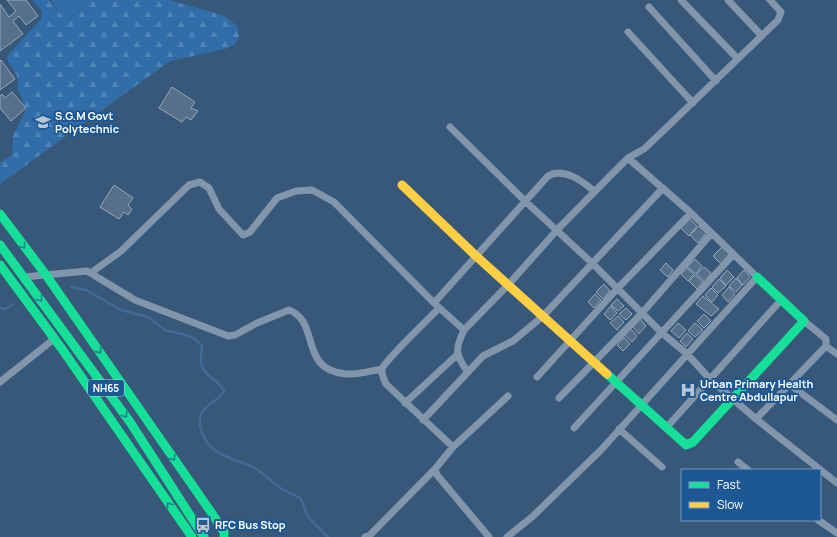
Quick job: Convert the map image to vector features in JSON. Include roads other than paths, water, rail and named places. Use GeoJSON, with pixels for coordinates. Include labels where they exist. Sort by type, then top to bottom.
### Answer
{"type":"FeatureCollection","features":[{"type":"Feature","properties":{"kind":"main road"},"geometry":{"type":"LineString","coordinates":[[402,185],[476,256],[509,284],[640,405],[686,445],[690,444],[733,399],[804,321],[757,277]]}},
{"type":"Feature","properties":{"kind":"main road"},"geometry":{"type":"LineString","coordinates":[[0,214],[46,275],[211,512],[224,532],[224,537]]}},
{"type":"Feature","properties":{"kind":"main road","name":"NH65"},"geometry":{"type":"LineString","coordinates":[[0,245],[130,422],[201,536]]}},
{"type":"Feature","properties":{"kind":"main road","name":"NH65"},"geometry":{"type":"LineString","coordinates":[[0,265],[54,339],[192,537]]}},
{"type":"Feature","properties":{"kind":"street"},"geometry":{"type":"LineString","coordinates":[[681,0],[737,58]]}},
{"type":"Feature","properties":{"kind":"street"},"geometry":{"type":"LineString","coordinates":[[728,0],[762,36]]}},
{"type":"Feature","properties":{"kind":"street"},"geometry":{"type":"LineString","coordinates":[[467,371],[458,354],[457,346],[464,330],[509,284],[556,230],[594,191],[628,158],[644,149],[778,20],[781,14],[780,10],[770,0]]}},
{"type":"Feature","properties":{"kind":"street"},"geometry":{"type":"LineString","coordinates":[[649,8],[716,81]]}},
{"type":"Feature","properties":{"kind":"street"},"geometry":{"type":"LineString","coordinates":[[628,32],[693,103]]}},
{"type":"Feature","properties":{"kind":"street"},"geometry":{"type":"LineString","coordinates":[[450,128],[525,201],[592,263],[662,333],[686,353],[711,380],[756,419],[819,469]]}},
{"type":"Feature","properties":{"kind":"street"},"geometry":{"type":"LineString","coordinates":[[507,537],[561,490],[619,429],[686,353],[757,277],[691,213],[628,158]]}},
{"type":"Feature","properties":{"kind":"street"},"geometry":{"type":"LineString","coordinates":[[453,448],[386,384],[382,374],[382,369],[437,305],[476,256],[548,176],[557,173],[576,178],[594,191]]}},
{"type":"Feature","properties":{"kind":"street"},"geometry":{"type":"LineString","coordinates":[[92,272],[120,252],[189,185],[200,182],[209,188],[219,209],[243,235],[250,232],[277,198],[296,191],[312,190],[334,202],[464,330]]}},
{"type":"Feature","properties":{"kind":"street"},"geometry":{"type":"LineString","coordinates":[[423,420],[467,371],[483,356],[513,341],[543,316],[663,188]]}},
{"type":"Feature","properties":{"kind":"street"},"geometry":{"type":"LineString","coordinates":[[537,377],[617,289],[691,213]]}},
{"type":"Feature","properties":{"kind":"street"},"geometry":{"type":"LineString","coordinates":[[559,398],[642,313],[712,234]]}},
{"type":"Feature","properties":{"kind":"street"},"geometry":{"type":"LineString","coordinates":[[574,428],[734,255]]}},
{"type":"Feature","properties":{"kind":"street"},"geometry":{"type":"LineString","coordinates":[[24,277],[81,271],[92,272],[135,300],[228,336],[235,335],[257,322],[288,310],[298,316],[306,328],[313,352],[321,365],[339,373],[348,374],[382,369]]}},
{"type":"Feature","properties":{"kind":"street"},"geometry":{"type":"LineString","coordinates":[[666,428],[711,380],[782,299]]}},
{"type":"Feature","properties":{"kind":"street"},"geometry":{"type":"LineString","coordinates":[[756,419],[826,346],[826,339],[804,321]]}},
{"type":"Feature","properties":{"kind":"street"},"geometry":{"type":"LineString","coordinates":[[0,382],[54,339]]}},
{"type":"Feature","properties":{"kind":"street"},"geometry":{"type":"LineString","coordinates":[[826,346],[837,354]]}},
{"type":"Feature","properties":{"kind":"street"},"geometry":{"type":"LineString","coordinates":[[405,403],[458,354]]}},
{"type":"Feature","properties":{"kind":"street"},"geometry":{"type":"LineString","coordinates":[[789,384],[837,420]]}},
{"type":"Feature","properties":{"kind":"street"},"geometry":{"type":"LineString","coordinates":[[365,537],[435,469],[453,448],[508,396]]}},
{"type":"Feature","properties":{"kind":"street"},"geometry":{"type":"LineString","coordinates":[[619,429],[662,467]]}},
{"type":"Feature","properties":{"kind":"street"},"geometry":{"type":"LineString","coordinates":[[738,462],[747,469]]}},
{"type":"Feature","properties":{"kind":"street"},"geometry":{"type":"LineString","coordinates":[[435,469],[437,475],[489,537]]}},
{"type":"Feature","properties":{"kind":"street"},"geometry":{"type":"LineString","coordinates":[[821,470],[837,483]]}},
{"type":"Feature","properties":{"kind":"street"},"geometry":{"type":"LineString","coordinates":[[819,521],[837,533]]}},
{"type":"Feature","properties":{"kind":"waterway"},"geometry":{"type":"LineString","coordinates":[[71,287],[86,290],[121,310],[148,317],[165,330],[186,335],[195,339],[202,346],[201,362],[204,371],[218,383],[224,391],[204,409],[200,417],[201,429],[207,442],[218,452],[253,467],[278,487],[301,499],[308,517],[328,537]]}},
{"type":"Feature","properties":{"kind":"waterway"},"geometry":{"type":"LineString","coordinates":[[0,308],[5,309],[13,304]]}},
{"type":"Feature","properties":{"kind":"place","name":"S.G.M Govt Polytechnic"},"geometry":{"type":"Point","coordinates":[43,122]}},
{"type":"Feature","properties":{"kind":"place","name":"Urban Primary Health Centre Abdullapur"},"geometry":{"type":"Point","coordinates":[688,390]}},
{"type":"Feature","properties":{"kind":"place","name":"RFC Bus Stop"},"geometry":{"type":"Point","coordinates":[203,525]}}]}
